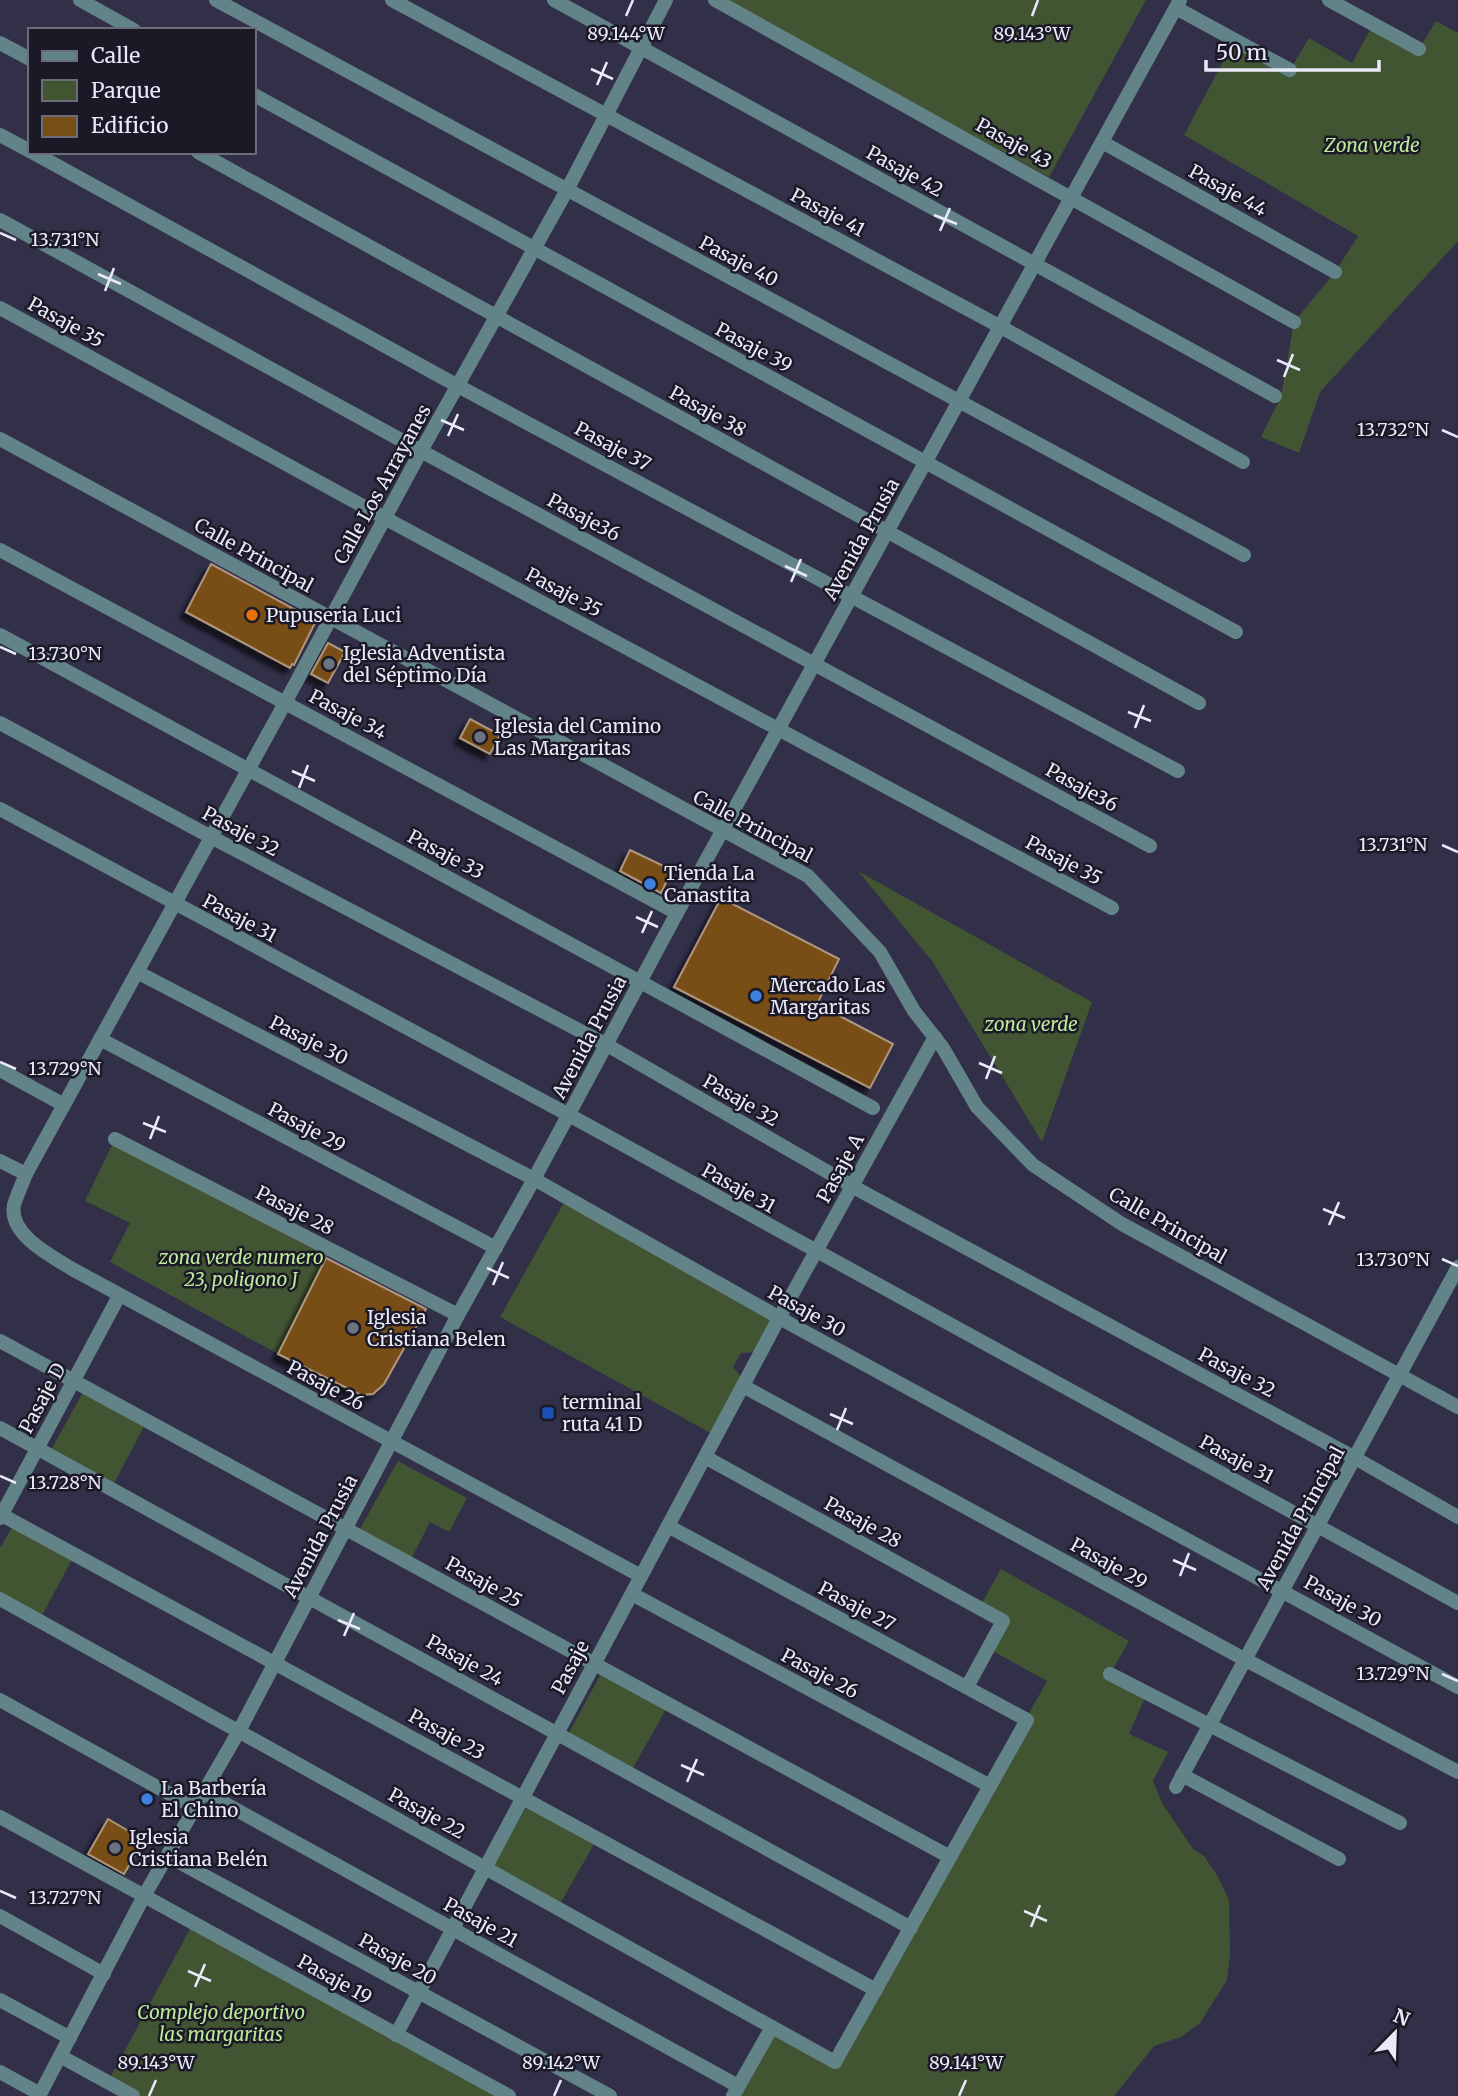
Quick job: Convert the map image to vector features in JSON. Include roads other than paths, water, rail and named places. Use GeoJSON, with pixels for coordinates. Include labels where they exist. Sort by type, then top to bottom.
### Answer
{"type":"FeatureCollection","features":[{"type":"Feature","properties":{"kind":"street"},"geometry":{"type":"LineString","coordinates":[[80,0],[130,28]]}},
{"type":"Feature","properties":{"kind":"street","name":"Pasaje 40"},"geometry":{"type":"LineString","coordinates":[[216,0],[1244,555]]}},
{"type":"Feature","properties":{"kind":"street","name":"Pasaje 41"},"geometry":{"type":"LineString","coordinates":[[392,0],[1001,327],[1243,462]]}},
{"type":"Feature","properties":{"kind":"street","name":"Pasaje 42"},"geometry":{"type":"LineString","coordinates":[[554,0],[1275,396]]}},
{"type":"Feature","properties":{"kind":"street","name":"Calle Los Arrayanes"},"geometry":{"type":"LineString","coordinates":[[13,1208],[26,1174],[421,451],[567,190],[666,0]]}},
{"type":"Feature","properties":{"kind":"street","name":"Pasaje 43"},"geometry":{"type":"LineString","coordinates":[[715,0],[1294,322]]}},
{"type":"Feature","properties":{"kind":"street"},"geometry":{"type":"LineString","coordinates":[[1329,0],[1419,49]]}},
{"type":"Feature","properties":{"kind":"street"},"geometry":{"type":"LineString","coordinates":[[1178,4],[1290,70]]}},
{"type":"Feature","properties":{"kind":"street","name":"Avenida Prusia"},"geometry":{"type":"LineString","coordinates":[[40,2095],[144,1896],[276,1663],[458,1315],[1178,4]]}},
{"type":"Feature","properties":{"kind":"street"},"geometry":{"type":"LineString","coordinates":[[0,43],[28,58]]}},
{"type":"Feature","properties":{"kind":"street","name":"Pasaje 39"},"geometry":{"type":"LineString","coordinates":[[256,97],[1236,632]]}},
{"type":"Feature","properties":{"kind":"street","name":"Pasaje 37"},"geometry":{"type":"LineString","coordinates":[[0,135],[28,150]]}},
{"type":"Feature","properties":{"kind":"street","name":"Pasaje 44"},"geometry":{"type":"LineString","coordinates":[[1102,142],[1335,272]]}},
{"type":"Feature","properties":{"kind":"street","name":"Pasaje 37"},"geometry":{"type":"LineString","coordinates":[[35,154],[458,386],[1178,771]]}},
{"type":"Feature","properties":{"kind":"street","name":"Pasaje 38"},"geometry":{"type":"LineString","coordinates":[[202,154],[1199,703]]}},
{"type":"Feature","properties":{"kind":"street","name":"Pasaje36"},"geometry":{"type":"LineString","coordinates":[[0,220],[1150,846]]}},
{"type":"Feature","properties":{"kind":"street","name":"Pasaje 35"},"geometry":{"type":"LineString","coordinates":[[0,308],[1112,908]]}},
{"type":"Feature","properties":{"kind":"street","name":"Calle Principal"},"geometry":{"type":"LineString","coordinates":[[0,439],[808,876],[880,951],[914,1011],[943,1048],[977,1107],[1033,1165],[1122,1224],[1458,1406]]}},
{"type":"Feature","properties":{"kind":"street","name":"Pasaje 34"},"geometry":{"type":"LineString","coordinates":[[0,550],[677,913]]}},
{"type":"Feature","properties":{"kind":"street","name":"Pasaje 33"},"geometry":{"type":"LineString","coordinates":[[0,635],[873,1108]]}},
{"type":"Feature","properties":{"kind":"street","name":"Pasaje 32"},"geometry":{"type":"LineString","coordinates":[[0,723],[607,1045],[852,1186],[1355,1458],[1458,1517]]}},
{"type":"Feature","properties":{"kind":"street","name":"Pasaje 31"},"geometry":{"type":"LineString","coordinates":[[0,809],[569,1115],[1458,1603]]}},
{"type":"Feature","properties":{"kind":"street","name":"Pasaje 30"},"geometry":{"type":"LineString","coordinates":[[137,972],[534,1179],[779,1318],[1458,1687]]}},
{"type":"Feature","properties":{"kind":"street","name":"Pasaje A"},"geometry":{"type":"LineString","coordinates":[[779,1318],[935,1037]]}},
{"type":"Feature","properties":{"kind":"street","name":"Pasaje 29"},"geometry":{"type":"LineString","coordinates":[[100,1040],[496,1248]]}},
{"type":"Feature","properties":{"kind":"street"},"geometry":{"type":"LineString","coordinates":[[0,1070],[64,1105]]}},
{"type":"Feature","properties":{"kind":"street","name":"Pasaje 28"},"geometry":{"type":"LineString","coordinates":[[115,1139],[458,1315]]}},
{"type":"Feature","properties":{"kind":"street"},"geometry":{"type":"LineString","coordinates":[[0,1161],[26,1174]]}},
{"type":"Feature","properties":{"kind":"street","name":"Pasaje 26"},"geometry":{"type":"LineString","coordinates":[[13,1208],[18,1226],[34,1245],[119,1296],[641,1576]]}},
{"type":"Feature","properties":{"kind":"street","name":"Avenida Principal"},"geometry":{"type":"LineString","coordinates":[[1339,1859],[1179,1781],[1458,1267]]}},
{"type":"Feature","properties":{"kind":"street","name":"Pasaje D"},"geometry":{"type":"LineString","coordinates":[[1,1515],[119,1296]]}},
{"type":"Feature","properties":{"kind":"street","name":"Pasaje"},"geometry":{"type":"LineString","coordinates":[[396,2035],[779,1318]]}},
{"type":"Feature","properties":{"kind":"street","name":"Pasaje 25"},"geometry":{"type":"LineString","coordinates":[[0,1341],[950,1857]]}},
{"type":"Feature","properties":{"kind":"street","name":"Pasaje 29"},"geometry":{"type":"LineString","coordinates":[[743,1386],[1244,1659],[1458,1772]]}},
{"type":"Feature","properties":{"kind":"street","name":"Pasaje 24"},"geometry":{"type":"LineString","coordinates":[[0,1428],[911,1928]]}},
{"type":"Feature","properties":{"kind":"street","name":"Pasaje 28"},"geometry":{"type":"LineString","coordinates":[[705,1457],[1003,1621],[967,1687]]}},
{"type":"Feature","properties":{"kind":"street","name":"Pasaje 23"},"geometry":{"type":"LineString","coordinates":[[1,1515],[876,1990]]}},
{"type":"Feature","properties":{"kind":"street","name":"Pasaje 27"},"geometry":{"type":"LineString","coordinates":[[668,1526],[1027,1720],[990,1786]]}},
{"type":"Feature","properties":{"kind":"street","name":"Pasaje 26"},"geometry":{"type":"LineString","coordinates":[[632,1594],[990,1786]]}},
{"type":"Feature","properties":{"kind":"street","name":"Pasaje 22"},"geometry":{"type":"LineString","coordinates":[[0,1600],[835,2062],[876,1990]]}},
{"type":"Feature","properties":{"kind":"street"},"geometry":{"type":"LineString","coordinates":[[1110,1674],[1400,1823]]}},
{"type":"Feature","properties":{"kind":"street"},"geometry":{"type":"LineString","coordinates":[[0,1700],[195,1808]]}},
{"type":"Feature","properties":{"kind":"street"},"geometry":{"type":"LineString","coordinates":[[876,1990],[990,1786]]}},
{"type":"Feature","properties":{"kind":"street","name":"Pasaje 21"},"geometry":{"type":"LineString","coordinates":[[204,1792],[453,1929],[736,2091]]}},
{"type":"Feature","properties":{"kind":"street"},"geometry":{"type":"LineString","coordinates":[[0,1817],[144,1896]]}},
{"type":"Feature","properties":{"kind":"street","name":"Pasaje 20"},"geometry":{"type":"LineString","coordinates":[[167,1856],[610,2096]]}},
{"type":"Feature","properties":{"kind":"street","name":"Pasaje 19"},"geometry":{"type":"LineString","coordinates":[[144,1896],[509,2096]]}},
{"type":"Feature","properties":{"kind":"street"},"geometry":{"type":"LineString","coordinates":[[0,1916],[104,1974]]}},
{"type":"Feature","properties":{"kind":"street"},"geometry":{"type":"LineString","coordinates":[[0,2000],[70,2038]]}},
{"type":"Feature","properties":{"kind":"street"},"geometry":{"type":"LineString","coordinates":[[736,2091],[772,2027]]}},
{"type":"Feature","properties":{"kind":"street"},"geometry":{"type":"LineString","coordinates":[[60,2056],[134,2096]]}},
{"type":"Feature","properties":{"kind":"street"},"geometry":{"type":"LineString","coordinates":[[0,2072],[40,2095]]}},
{"type":"Feature","properties":{"kind":"place","name":"Pupuseria Luci"},"geometry":{"type":"Point","coordinates":[252,615]}},
{"type":"Feature","properties":{"kind":"place","name":"Iglesia Adventista del Séptimo Día"},"geometry":{"type":"Point","coordinates":[329,664]}},
{"type":"Feature","properties":{"kind":"place","name":"Iglesia del Camino Las Margaritas"},"geometry":{"type":"Point","coordinates":[480,737]}},
{"type":"Feature","properties":{"kind":"place","name":"Tienda La Canastita"},"geometry":{"type":"Point","coordinates":[650,884]}},
{"type":"Feature","properties":{"kind":"place","name":"Mercado Las Margaritas"},"geometry":{"type":"Point","coordinates":[756,996]}},
{"type":"Feature","properties":{"kind":"place","name":"Iglesia Cristiana Belen"},"geometry":{"type":"Point","coordinates":[353,1328]}},
{"type":"Feature","properties":{"kind":"place","name":"terminal ruta 41 D"},"geometry":{"type":"Point","coordinates":[548,1413]}},
{"type":"Feature","properties":{"kind":"place","name":"La Barbería El Chino"},"geometry":{"type":"Point","coordinates":[147,1799]}},
{"type":"Feature","properties":{"kind":"place","name":"Iglesia Cristiana Belén"},"geometry":{"type":"Point","coordinates":[115,1848]}},
{"type":"Feature","properties":{"kind":"park label","name":"Zona verde"},"geometry":{"type":"Point","coordinates":[1372,145]}},
{"type":"Feature","properties":{"kind":"park label","name":"zona verde"},"geometry":{"type":"Point","coordinates":[1031,1024]}},
{"type":"Feature","properties":{"kind":"park label","name":"zona verde numero 23, poligono J"},"geometry":{"type":"Point","coordinates":[241,1268]}},
{"type":"Feature","properties":{"kind":"park label","name":"Complejo deportivo las margaritas"},"geometry":{"type":"Point","coordinates":[221,2023]}}]}
